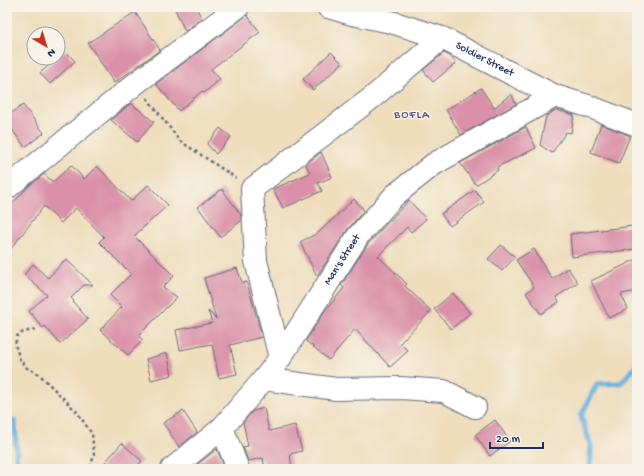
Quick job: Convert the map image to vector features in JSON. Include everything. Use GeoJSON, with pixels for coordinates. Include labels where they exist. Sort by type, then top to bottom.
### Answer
{"type":"FeatureCollection","features":[{"type":"Feature","properties":{"kind":"street"},"geometry":{"type":"LineString","coordinates":[[7,188],[135,84],[238,7]]}},
{"type":"Feature","properties":{"kind":"street","name":"Soldier Street"},"geometry":{"type":"LineString","coordinates":[[328,7],[352,14],[391,22],[442,38],[555,96],[588,106],[637,125]]}},
{"type":"Feature","properties":{"kind":"street"},"geometry":{"type":"LineString","coordinates":[[280,358],[256,261],[252,189],[373,97],[442,38]]}},
{"type":"Feature","properties":{"kind":"street","name":"Man's Street"},"geometry":{"type":"LineString","coordinates":[[172,469],[222,428],[264,379],[280,358],[358,236],[395,195],[434,164],[555,96]]}},
{"type":"Feature","properties":{"kind":"street"},"geometry":{"type":"LineString","coordinates":[[264,379],[336,389],[401,388],[444,391],[474,407]]}},
{"type":"Feature","properties":{"kind":"street"},"geometry":{"type":"LineString","coordinates":[[222,428],[238,469]]}},
{"type":"Feature","properties":{"kind":"path"},"geometry":{"type":"LineString","coordinates":[[135,84],[180,141],[252,189]]}},
{"type":"Feature","properties":{"kind":"path"},"geometry":{"type":"LineString","coordinates":[[35,329],[18,334],[15,344],[20,360],[28,368],[39,374],[77,412],[92,434],[94,454],[90,469]]}},
{"type":"Feature","properties":{"kind":"building"},"geometry":{"type":"Polygon","coordinates":[[[174,7],[196,7],[202,19],[185,31],[174,7]]]}},
{"type":"Feature","properties":{"kind":"building"},"geometry":{"type":"Polygon","coordinates":[[[135,12],[160,50],[114,83],[88,43],[135,12]]]}},
{"type":"Feature","properties":{"kind":"building"},"geometry":{"type":"Polygon","coordinates":[[[247,15],[260,32],[211,69],[220,79],[204,93],[202,91],[179,111],[156,84],[247,15]]]}},
{"type":"Feature","properties":{"kind":"building"},"geometry":{"type":"Polygon","coordinates":[[[66,52],[75,61],[50,84],[40,73],[48,66],[66,66],[66,52]]]}},
{"type":"Feature","properties":{"kind":"building"},"geometry":{"type":"Polygon","coordinates":[[[331,52],[342,63],[313,90],[303,79],[331,52]]]}},
{"type":"Feature","properties":{"kind":"building"},"geometry":{"type":"Polygon","coordinates":[[[444,53],[450,56],[456,63],[433,82],[423,70],[444,53]]]}},
{"type":"Feature","properties":{"kind":"building"},"geometry":{"type":"Polygon","coordinates":[[[481,88],[494,108],[511,94],[516,104],[461,135],[446,110],[481,88]]]}},
{"type":"Feature","properties":{"kind":"building"},"geometry":{"type":"Polygon","coordinates":[[[131,103],[154,122],[137,142],[111,120],[131,103]]]}},
{"type":"Feature","properties":{"kind":"building"},"geometry":{"type":"Polygon","coordinates":[[[23,105],[44,133],[25,147],[7,123],[7,116],[23,105]]]}},
{"type":"Feature","properties":{"kind":"building"},"geometry":{"type":"Polygon","coordinates":[[[556,110],[574,115],[571,133],[566,132],[552,153],[540,145],[546,116],[556,110]]]}},
{"type":"Feature","properties":{"kind":"building"},"geometry":{"type":"Polygon","coordinates":[[[601,124],[630,136],[619,163],[591,152],[601,124]]]}},
{"type":"Feature","properties":{"kind":"building"},"geometry":{"type":"Polygon","coordinates":[[[526,127],[536,148],[497,167],[498,170],[476,185],[460,163],[526,127]]]}},
{"type":"Feature","properties":{"kind":"building"},"geometry":{"type":"Polygon","coordinates":[[[220,128],[231,137],[216,154],[207,144],[220,128]]]}},
{"type":"Feature","properties":{"kind":"building"},"geometry":{"type":"Polygon","coordinates":[[[321,152],[332,177],[318,183],[322,191],[283,208],[273,189],[310,173],[306,164],[321,152]]]}},
{"type":"Feature","properties":{"kind":"building"},"geometry":{"type":"Polygon","coordinates":[[[71,165],[84,179],[97,166],[131,201],[148,185],[168,205],[134,236],[174,276],[163,287],[177,297],[138,336],[143,340],[128,355],[100,330],[122,307],[110,295],[131,274],[99,242],[104,237],[76,208],[61,223],[44,206],[7,254],[7,209],[29,186],[44,174],[53,182],[71,165]]]}},
{"type":"Feature","properties":{"kind":"building"},"geometry":{"type":"Polygon","coordinates":[[[222,189],[241,215],[241,221],[220,237],[198,207],[222,189]]]}},
{"type":"Feature","properties":{"kind":"building"},"geometry":{"type":"Polygon","coordinates":[[[475,190],[484,202],[450,226],[441,214],[475,190]]]}},
{"type":"Feature","properties":{"kind":"building"},"geometry":{"type":"Polygon","coordinates":[[[354,199],[364,210],[348,229],[317,276],[300,242],[318,233],[354,199]]]}},
{"type":"Feature","properties":{"kind":"building"},"geometry":{"type":"Polygon","coordinates":[[[409,200],[426,219],[411,232],[407,227],[378,256],[407,284],[405,286],[431,311],[400,343],[408,351],[390,367],[355,329],[329,360],[306,341],[324,312],[344,288],[341,285],[368,244],[409,200]]]}},
{"type":"Feature","properties":{"kind":"building"},"geometry":{"type":"Polygon","coordinates":[[[633,226],[636,249],[572,257],[570,234],[633,226]]]}},
{"type":"Feature","properties":{"kind":"building"},"geometry":{"type":"Polygon","coordinates":[[[501,245],[515,257],[502,271],[488,259],[501,245]]]}},
{"type":"Feature","properties":{"kind":"building"},"geometry":{"type":"Polygon","coordinates":[[[534,249],[552,279],[568,268],[578,283],[556,297],[559,302],[541,314],[526,293],[534,287],[516,260],[534,249]]]}},
{"type":"Feature","properties":{"kind":"building"},"geometry":{"type":"Polygon","coordinates":[[[66,259],[93,285],[84,285],[71,298],[88,319],[60,344],[45,326],[43,328],[29,311],[47,295],[24,275],[33,264],[48,278],[66,259]]]}},
{"type":"Feature","properties":{"kind":"building"},"geometry":{"type":"Polygon","coordinates":[[[637,259],[637,291],[621,294],[628,309],[609,318],[591,281],[637,259]]]}},
{"type":"Feature","properties":{"kind":"building"},"geometry":{"type":"Polygon","coordinates":[[[237,268],[242,283],[247,282],[262,337],[230,345],[237,374],[219,378],[212,344],[180,350],[176,330],[212,323],[208,311],[216,319],[204,278],[237,268]]]}},
{"type":"Feature","properties":{"kind":"building"},"geometry":{"type":"Polygon","coordinates":[[[453,293],[470,313],[451,329],[434,309],[453,293]]]}},
{"type":"Feature","properties":{"kind":"building"},"geometry":{"type":"Polygon","coordinates":[[[167,353],[172,375],[151,380],[146,359],[167,353]]]}},
{"type":"Feature","properties":{"kind":"building"},"geometry":{"type":"Polygon","coordinates":[[[264,408],[269,431],[295,425],[302,451],[290,454],[292,469],[265,469],[263,458],[248,461],[243,447],[248,446],[243,422],[253,411],[264,408]]]}},
{"type":"Feature","properties":{"kind":"building"},"geometry":{"type":"Polygon","coordinates":[[[183,411],[197,432],[179,447],[163,423],[183,411]]]}},
{"type":"Feature","properties":{"kind":"building"},"geometry":{"type":"Polygon","coordinates":[[[495,420],[510,441],[490,456],[475,435],[495,420]]]}},
{"type":"Feature","properties":{"kind":"building"},"geometry":{"type":"Polygon","coordinates":[[[122,443],[142,461],[134,469],[99,469],[122,443]]]}},
{"type":"Feature","properties":{"kind":"building"},"geometry":{"type":"Polygon","coordinates":[[[217,449],[225,469],[195,469],[194,467],[217,449]]]}},
{"type":"Feature","properties":{"kind":"waterway"},"geometry":{"type":"LineString","coordinates":[[590,469],[591,446],[581,416],[597,384],[621,383],[637,365]]}},
{"type":"Feature","properties":{"kind":"waterway"},"geometry":{"type":"LineString","coordinates":[[7,420],[15,422],[17,469]]}},
{"type":"Feature","properties":{"kind":"district","name":"BOFLA"},"geometry":{"type":"Point","coordinates":[412,116]}}]}
